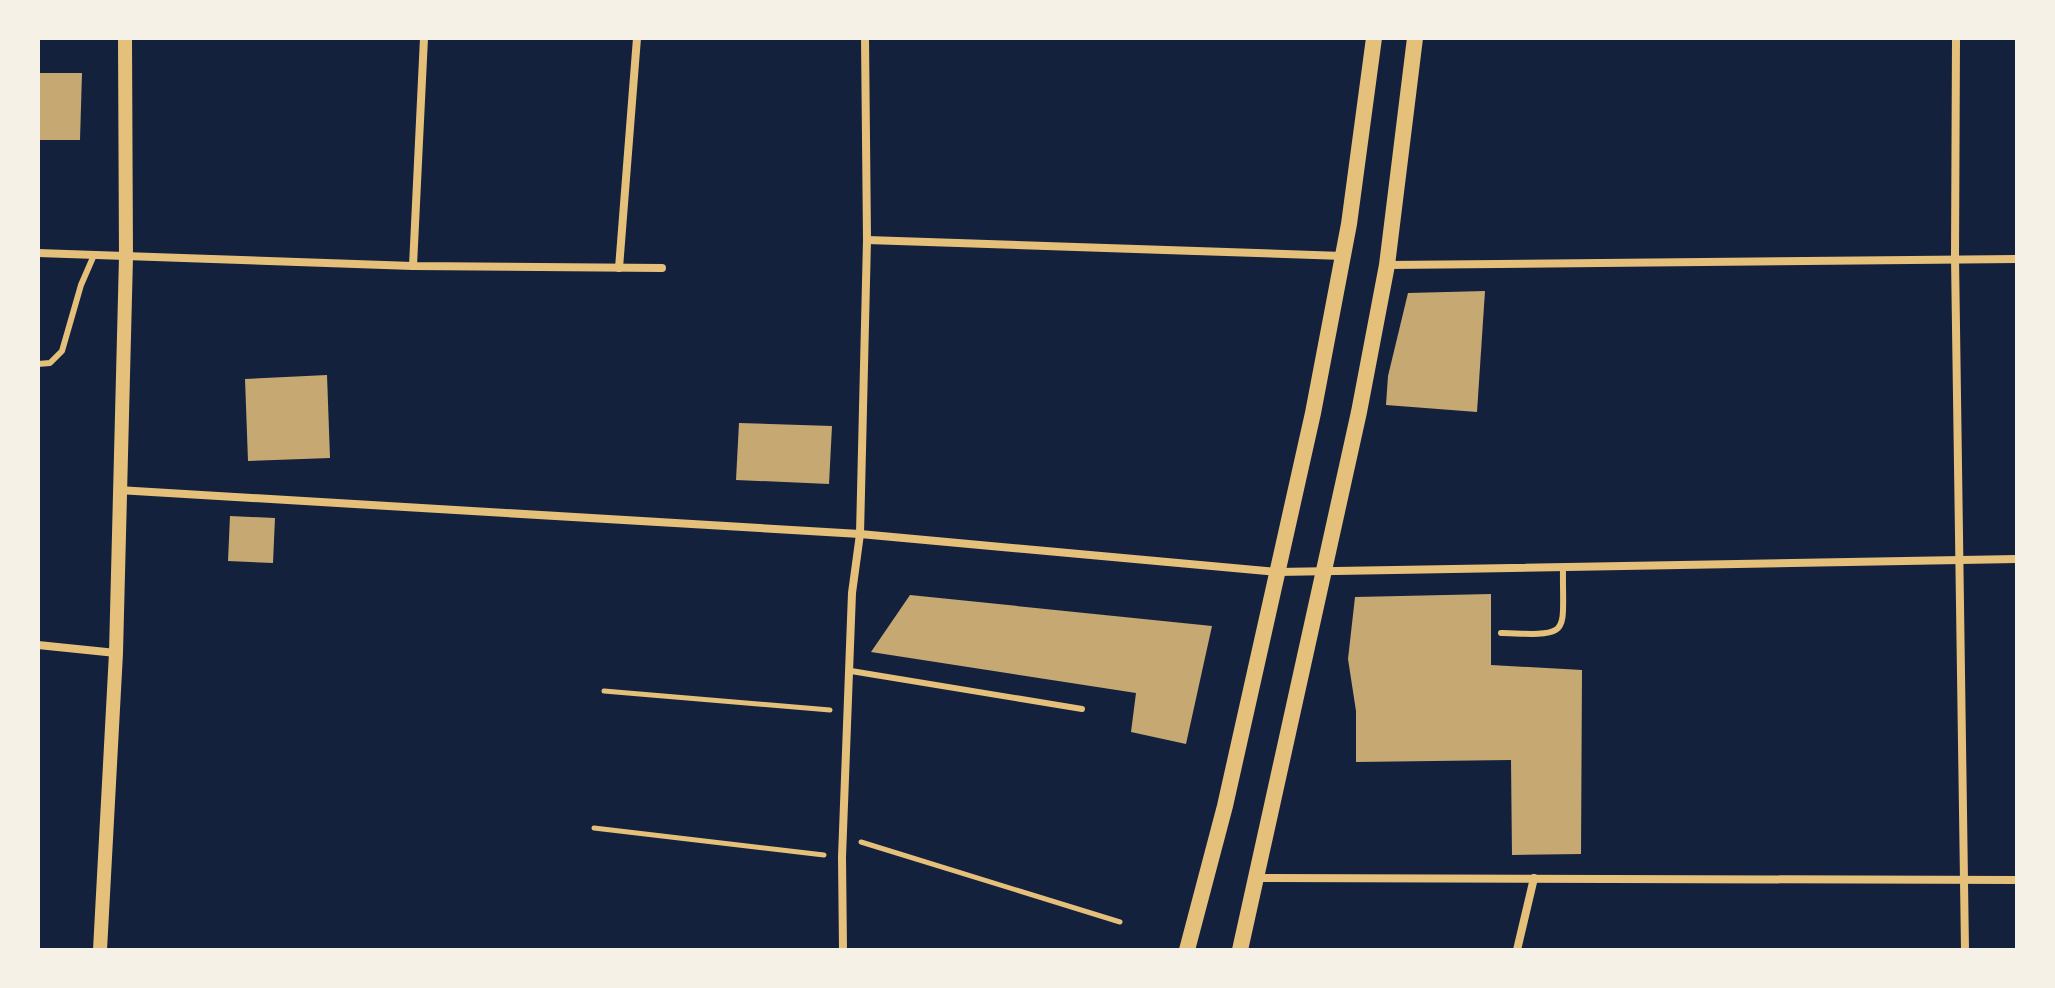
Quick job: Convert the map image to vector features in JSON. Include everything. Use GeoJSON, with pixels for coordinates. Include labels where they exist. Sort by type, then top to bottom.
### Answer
{"type":"FeatureCollection","features":[{"type":"Feature","properties":{"kind":"main road"},"geometry":{"type":"LineString","coordinates":[[1187,950],[1225,806],[1313,413],[1344,256],[1374,38]]}},
{"type":"Feature","properties":{"kind":"main road"},"geometry":{"type":"LineString","coordinates":[[1240,950],[1359,412],[1387,265],[1415,38]]}},
{"type":"Feature","properties":{"kind":"street"},"geometry":{"type":"LineString","coordinates":[[100,950],[116,653],[126,257],[125,38]]}},
{"type":"Feature","properties":{"kind":"street"},"geometry":{"type":"LineString","coordinates":[[413,266],[424,38]]}},
{"type":"Feature","properties":{"kind":"street"},"geometry":{"type":"LineString","coordinates":[[619,268],[637,38]]}},
{"type":"Feature","properties":{"kind":"street"},"geometry":{"type":"LineString","coordinates":[[843,950],[842,857],[852,593],[860,534],[867,240],[865,38]]}},
{"type":"Feature","properties":{"kind":"street"},"geometry":{"type":"LineString","coordinates":[[1956,38],[1955,258],[1965,950]]}},
{"type":"Feature","properties":{"kind":"street"},"geometry":{"type":"LineString","coordinates":[[867,240],[1344,256]]}},
{"type":"Feature","properties":{"kind":"street"},"geometry":{"type":"LineString","coordinates":[[38,253],[413,266],[662,268]]}},
{"type":"Feature","properties":{"kind":"street"},"geometry":{"type":"LineString","coordinates":[[1387,265],[2017,259]]}},
{"type":"Feature","properties":{"kind":"street"},"geometry":{"type":"LineString","coordinates":[[118,490],[860,534],[1277,572],[2017,559]]}},
{"type":"Feature","properties":{"kind":"street"},"geometry":{"type":"LineString","coordinates":[[38,645],[116,653]]}},
{"type":"Feature","properties":{"kind":"street"},"geometry":{"type":"LineString","coordinates":[[1257,878],[2017,880]]}},
{"type":"Feature","properties":{"kind":"street"},"geometry":{"type":"LineString","coordinates":[[1517,950],[1534,878]]}},
{"type":"Feature","properties":{"kind":"lane"},"geometry":{"type":"LineString","coordinates":[[38,364],[50,363],[62,351],[81,285],[94,255]]}},
{"type":"Feature","properties":{"kind":"lane"},"geometry":{"type":"LineString","coordinates":[[1501,633],[1550,635],[1561,627],[1564,618],[1563,567]]}},
{"type":"Feature","properties":{"kind":"lane"},"geometry":{"type":"LineString","coordinates":[[851,671],[1082,709]]}},
{"type":"Feature","properties":{"kind":"path"},"geometry":{"type":"LineString","coordinates":[[604,691],[849,711]]}},
{"type":"Feature","properties":{"kind":"path"},"geometry":{"type":"LineString","coordinates":[[594,828],[842,857]]}},
{"type":"Feature","properties":{"kind":"path"},"geometry":{"type":"LineString","coordinates":[[844,837],[1120,922]]}},
{"type":"Feature","properties":{"kind":"building"},"geometry":{"type":"Polygon","coordinates":[[[38,73],[82,73],[80,140],[38,140],[38,73]]]}},
{"type":"Feature","properties":{"kind":"building"},"geometry":{"type":"Polygon","coordinates":[[[1485,291],[1477,412],[1386,405],[1388,376],[1408,293],[1485,291]]]}},
{"type":"Feature","properties":{"kind":"building"},"geometry":{"type":"Polygon","coordinates":[[[327,375],[330,458],[248,461],[245,379],[327,375]]]}},
{"type":"Feature","properties":{"kind":"building"},"geometry":{"type":"Polygon","coordinates":[[[739,423],[832,426],[829,484],[736,480],[739,423]]]}},
{"type":"Feature","properties":{"kind":"building"},"geometry":{"type":"Polygon","coordinates":[[[230,516],[275,518],[273,563],[228,561],[230,516]]]}},
{"type":"Feature","properties":{"kind":"building"},"geometry":{"type":"Polygon","coordinates":[[[1491,594],[1491,665],[1582,670],[1581,854],[1512,855],[1511,760],[1356,762],[1356,711],[1348,659],[1355,597],[1491,594]]]}},
{"type":"Feature","properties":{"kind":"building"},"geometry":{"type":"Polygon","coordinates":[[[910,595],[1212,626],[1186,744],[1131,732],[1136,693],[871,652],[910,595]]]}}]}
